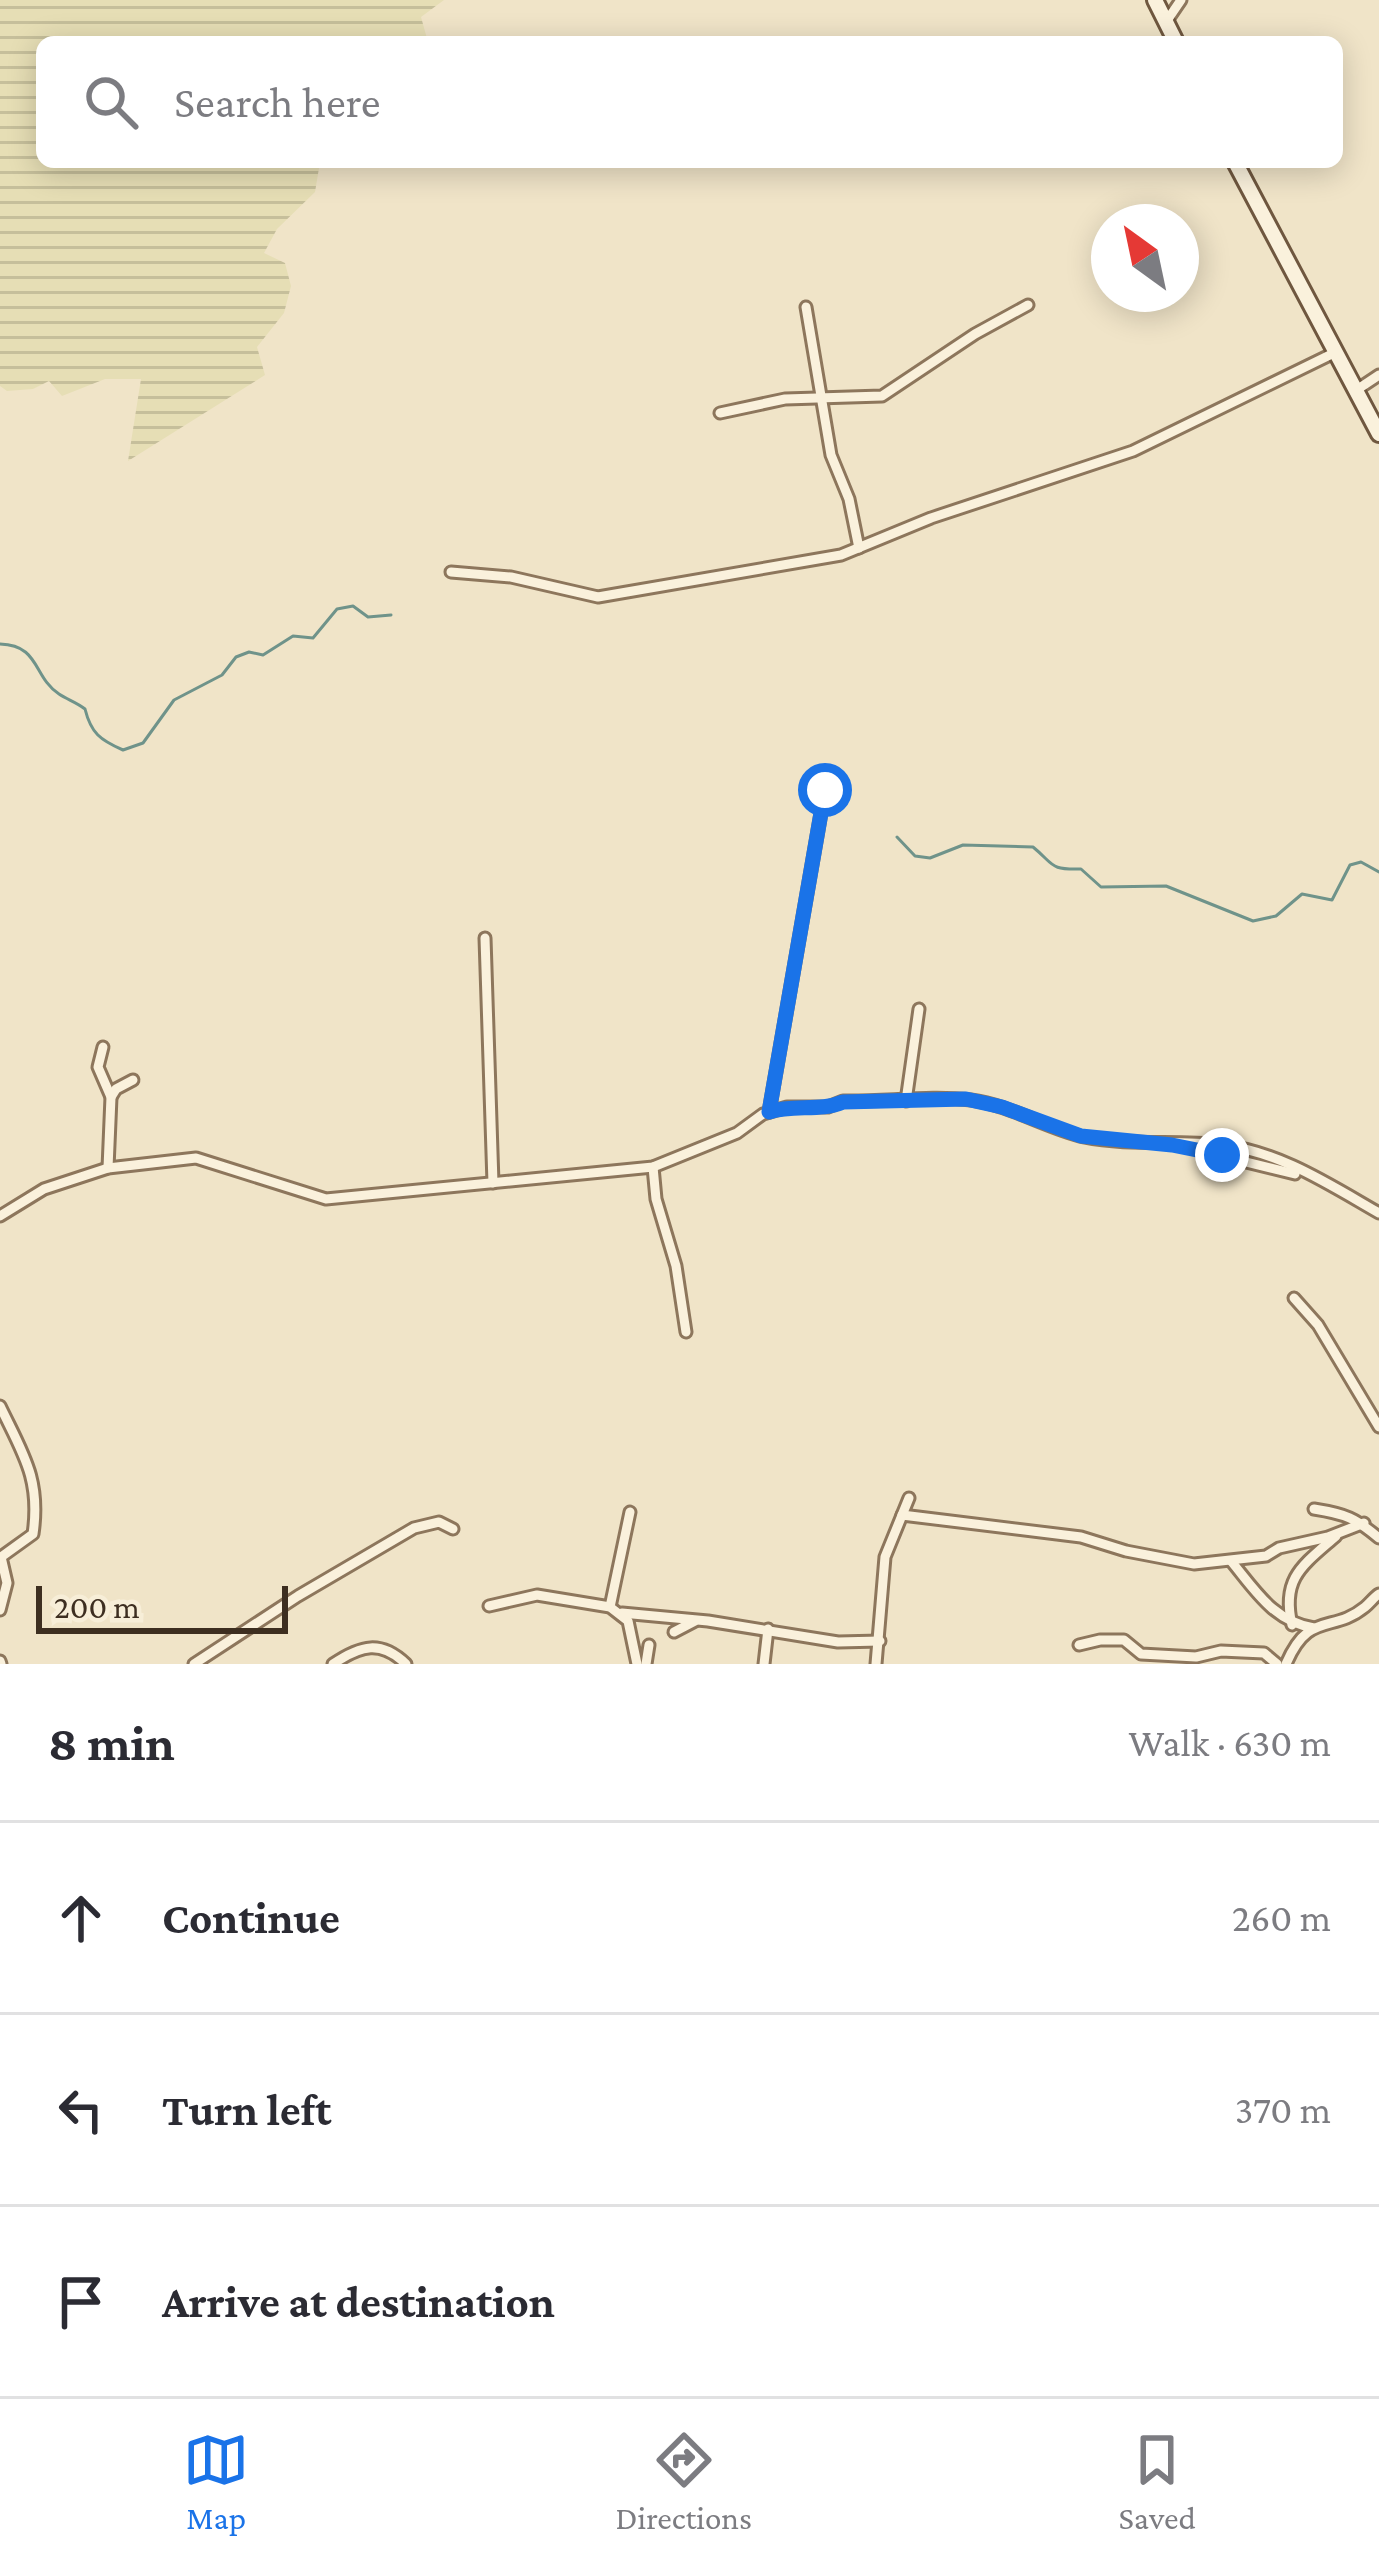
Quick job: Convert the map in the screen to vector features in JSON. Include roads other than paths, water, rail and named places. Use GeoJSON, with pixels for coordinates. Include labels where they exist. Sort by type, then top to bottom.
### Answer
{"type":"FeatureCollection","features":[{"type":"Feature","properties":{"kind":"street"},"geometry":{"type":"LineString","coordinates":[[1155,0],[1173,36]]}},
{"type":"Feature","properties":{"kind":"street"},"geometry":{"type":"LineString","coordinates":[[1166,22],[1181,0]]}},
{"type":"Feature","properties":{"kind":"street"},"geometry":{"type":"LineString","coordinates":[[1237,168],[1379,434]]}},
{"type":"Feature","properties":{"kind":"street"},"geometry":{"type":"LineString","coordinates":[[720,413],[785,398],[882,396],[1028,305]]}},
{"type":"Feature","properties":{"kind":"street"},"geometry":{"type":"LineString","coordinates":[[806,307],[831,454],[849,499],[859,548]]}},
{"type":"Feature","properties":{"kind":"street"},"geometry":{"type":"LineString","coordinates":[[452,572],[511,577],[598,597],[817,560],[1133,451],[1336,352]]}},
{"type":"Feature","properties":{"kind":"street"},"geometry":{"type":"LineString","coordinates":[[1355,391],[1379,375]]}},
{"type":"Feature","properties":{"kind":"street"},"geometry":{"type":"LineString","coordinates":[[769,1112],[825,790]]}},
{"type":"Feature","properties":{"kind":"street"},"geometry":{"type":"LineString","coordinates":[[485,938],[493,1183]]}},
{"type":"Feature","properties":{"kind":"street"},"geometry":{"type":"LineString","coordinates":[[907,1101],[919,1010]]}},
{"type":"Feature","properties":{"kind":"street"},"geometry":{"type":"LineString","coordinates":[[103,1047],[98,1067],[111,1097],[109,1168]]}},
{"type":"Feature","properties":{"kind":"street"},"geometry":{"type":"LineString","coordinates":[[111,1097],[133,1080]]}},
{"type":"Feature","properties":{"kind":"street"},"geometry":{"type":"LineString","coordinates":[[0,1216],[44,1189],[109,1168],[196,1158],[326,1199],[653,1167],[788,1107],[966,1099],[1081,1136],[1237,1149],[1272,1157],[1298,1172],[1322,1178],[1379,1213]]}},
{"type":"Feature","properties":{"kind":"street"},"geometry":{"type":"LineString","coordinates":[[653,1167],[686,1332]]}},
{"type":"Feature","properties":{"kind":"street"},"geometry":{"type":"LineString","coordinates":[[1294,1298],[1318,1325],[1379,1426]]}},
{"type":"Feature","properties":{"kind":"street"},"geometry":{"type":"LineString","coordinates":[[0,1406],[36,1484],[36,1511],[33,1534],[1,1557],[7,1583],[0,1610]]}},
{"type":"Feature","properties":{"kind":"street"},"geometry":{"type":"LineString","coordinates":[[876,1664],[885,1557],[909,1498]]}},
{"type":"Feature","properties":{"kind":"street"},"geometry":{"type":"LineString","coordinates":[[1314,1508],[1364,1523],[1379,1538]]}},
{"type":"Feature","properties":{"kind":"street"},"geometry":{"type":"LineString","coordinates":[[610,1607],[630,1512]]}},
{"type":"Feature","properties":{"kind":"street"},"geometry":{"type":"LineString","coordinates":[[902,1515],[1081,1537],[1194,1564],[1266,1556],[1364,1523]]}},
{"type":"Feature","properties":{"kind":"street"},"geometry":{"type":"LineString","coordinates":[[194,1664],[414,1528],[439,1522],[453,1529]]}},
{"type":"Feature","properties":{"kind":"street"},"geometry":{"type":"LineString","coordinates":[[1292,1625],[1287,1603],[1294,1577],[1341,1532]]}},
{"type":"Feature","properties":{"kind":"street"},"geometry":{"type":"LineString","coordinates":[[1231,1561],[1269,1607],[1292,1625],[1314,1628]]}},
{"type":"Feature","properties":{"kind":"street"},"geometry":{"type":"LineString","coordinates":[[1286,1664],[1295,1643],[1314,1628],[1364,1608],[1379,1594]]}},
{"type":"Feature","properties":{"kind":"street"},"geometry":{"type":"LineString","coordinates":[[488,1606],[537,1595],[622,1613],[847,1643],[880,1641]]}},
{"type":"Feature","properties":{"kind":"street"},"geometry":{"type":"LineString","coordinates":[[622,1613],[641,1664]]}},
{"type":"Feature","properties":{"kind":"street"},"geometry":{"type":"LineString","coordinates":[[674,1632],[695,1621]]}},
{"type":"Feature","properties":{"kind":"street"},"geometry":{"type":"LineString","coordinates":[[764,1664],[768,1629]]}},
{"type":"Feature","properties":{"kind":"street"},"geometry":{"type":"LineString","coordinates":[[1079,1645],[1124,1640],[1141,1654],[1264,1653],[1276,1664]]}},
{"type":"Feature","properties":{"kind":"street"},"geometry":{"type":"LineString","coordinates":[[641,1664],[649,1645]]}},
{"type":"Feature","properties":{"kind":"street"},"geometry":{"type":"LineString","coordinates":[[333,1664],[369,1647],[390,1649],[406,1664]]}},
{"type":"Feature","properties":{"kind":"waterway"},"geometry":{"type":"LineString","coordinates":[[0,644],[29,656],[51,687],[85,709],[98,735],[123,750],[143,743],[174,700],[222,675],[236,657],[249,652],[263,655],[293,636],[313,638],[337,609],[353,606],[368,617],[391,615]]}},
{"type":"Feature","properties":{"kind":"waterway"},"geometry":{"type":"LineString","coordinates":[[897,837],[915,856],[930,858],[963,845],[1033,847],[1058,867],[1081,869],[1101,887],[1166,886],[1253,921],[1276,916],[1302,894],[1332,900],[1350,865],[1361,862],[1379,872]]}}]}
